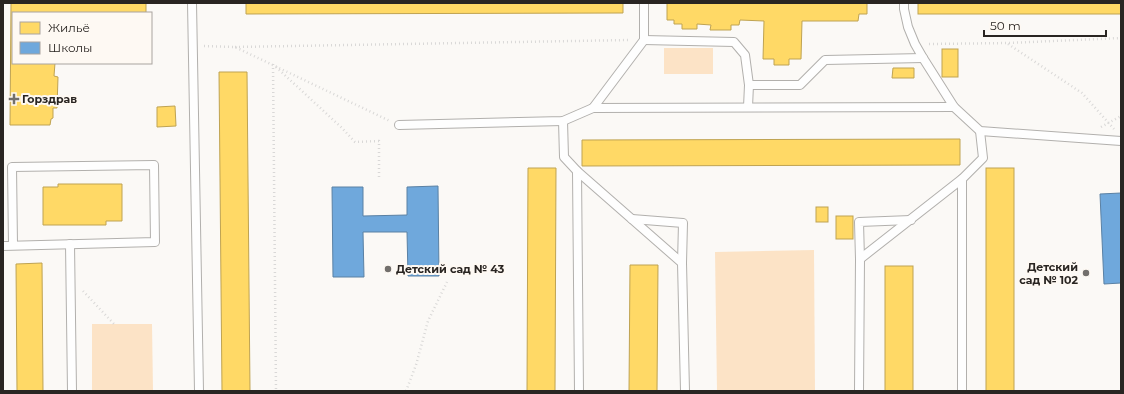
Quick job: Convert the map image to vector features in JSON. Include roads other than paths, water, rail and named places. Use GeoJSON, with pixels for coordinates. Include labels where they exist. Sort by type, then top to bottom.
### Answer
{"type":"FeatureCollection","features":[{"type":"Feature","properties":{"kind":"lane"},"geometry":{"type":"LineString","coordinates":[[192,3],[199,391]]}},
{"type":"Feature","properties":{"kind":"lane"},"geometry":{"type":"LineString","coordinates":[[593,108],[644,40],[644,3]]}},
{"type":"Feature","properties":{"kind":"lane"},"geometry":{"type":"LineString","coordinates":[[904,3],[908,27],[914,44],[954,107],[980,131],[1121,140]]}},
{"type":"Feature","properties":{"kind":"lane"},"geometry":{"type":"LineString","coordinates":[[644,40],[734,42],[745,55],[749,85],[748,108]]}},
{"type":"Feature","properties":{"kind":"lane"},"geometry":{"type":"LineString","coordinates":[[749,85],[800,85],[825,60],[923,58]]}},
{"type":"Feature","properties":{"kind":"lane"},"geometry":{"type":"LineString","coordinates":[[398,125],[563,121],[593,108],[954,107]]}},
{"type":"Feature","properties":{"kind":"lane"},"geometry":{"type":"LineString","coordinates":[[563,121],[564,157],[577,171],[682,263]]}},
{"type":"Feature","properties":{"kind":"lane"},"geometry":{"type":"LineString","coordinates":[[860,259],[962,179],[983,158],[980,131]]}},
{"type":"Feature","properties":{"kind":"lane"},"geometry":{"type":"LineString","coordinates":[[3,246],[156,242],[154,165],[12,167],[13,245]]}},
{"type":"Feature","properties":{"kind":"lane"},"geometry":{"type":"LineString","coordinates":[[577,171],[578,391]]}},
{"type":"Feature","properties":{"kind":"lane"},"geometry":{"type":"LineString","coordinates":[[962,179],[962,391]]}},
{"type":"Feature","properties":{"kind":"lane"},"geometry":{"type":"LineString","coordinates":[[632,219],[683,223],[682,263],[685,391]]}},
{"type":"Feature","properties":{"kind":"lane"},"geometry":{"type":"LineString","coordinates":[[859,391],[859,222],[911,220]]}},
{"type":"Feature","properties":{"kind":"lane"},"geometry":{"type":"LineString","coordinates":[[70,244],[72,391]]}},
{"type":"Feature","properties":{"kind":"place","name":"Горздрав"},"geometry":{"type":"Point","coordinates":[14,99]}},
{"type":"Feature","properties":{"kind":"place","name":"Детский сад № 43"},"geometry":{"type":"Point","coordinates":[388,269]}},
{"type":"Feature","properties":{"kind":"place","name":"Детский сад № 102"},"geometry":{"type":"Point","coordinates":[1086,273]}}]}
